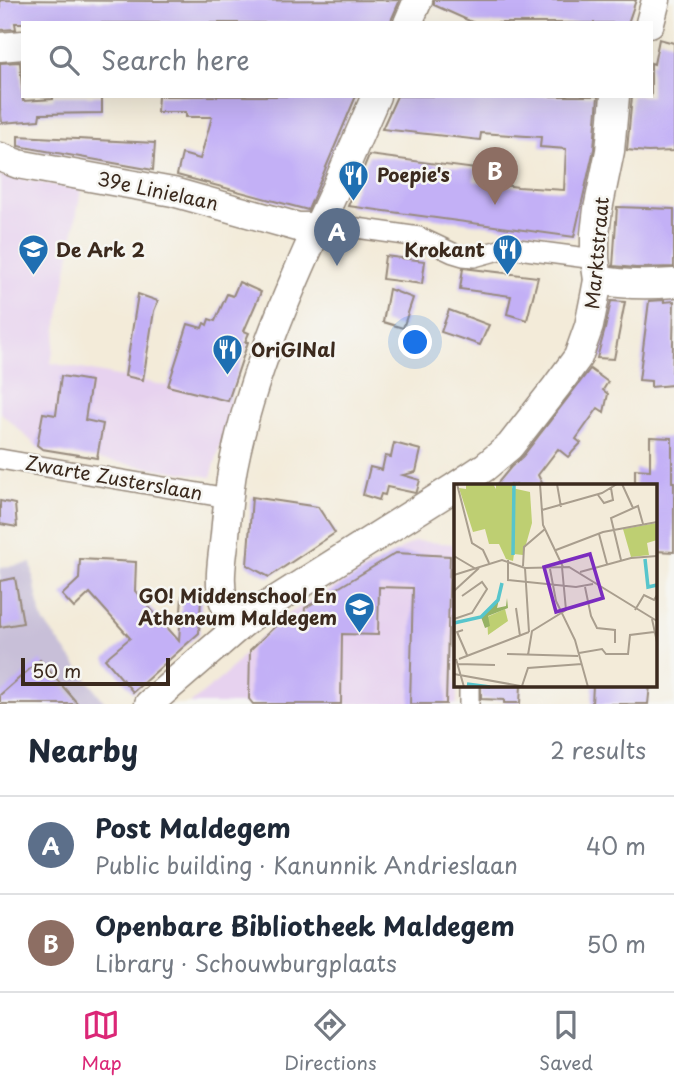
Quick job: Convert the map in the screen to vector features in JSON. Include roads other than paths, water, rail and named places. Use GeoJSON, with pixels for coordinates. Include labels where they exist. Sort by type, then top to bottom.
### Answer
{"type":"FeatureCollection","features":[{"type":"Feature","properties":{"kind":"street"},"geometry":{"type":"LineString","coordinates":[[409,21],[418,0]]}},
{"type":"Feature","properties":{"kind":"street"},"geometry":{"type":"LineString","coordinates":[[651,21],[656,0]]}},
{"type":"Feature","properties":{"kind":"street"},"geometry":{"type":"LineString","coordinates":[[0,47],[21,45]]}},
{"type":"Feature","properties":{"kind":"street"},"geometry":{"type":"LineString","coordinates":[[238,627],[223,598],[221,575],[228,498],[239,444],[258,376],[281,310],[375,98]]}},
{"type":"Feature","properties":{"kind":"street","name":"Marktstraat"},"geometry":{"type":"LineString","coordinates":[[461,484],[510,446],[578,357],[589,326],[596,269],[598,209],[610,151],[615,98]]}},
{"type":"Feature","properties":{"kind":"street","name":"39e Linielaan"},"geometry":{"type":"LineString","coordinates":[[0,157],[19,164],[173,192],[298,227],[316,228]]}},
{"type":"Feature","properties":{"kind":"street"},"geometry":{"type":"LineString","coordinates":[[316,228],[343,226],[419,237],[463,256],[474,257],[503,249],[518,249],[596,269],[613,283],[674,283]]}},
{"type":"Feature","properties":{"kind":"street","name":"Zwarte Zusterslaan"},"geometry":{"type":"LineString","coordinates":[[0,459],[228,498]]}},
{"type":"Feature","properties":{"kind":"street","name":"Marktstraat"},"geometry":{"type":"LineString","coordinates":[[149,704],[260,610],[454,489]]}},
{"type":"Feature","properties":{"kind":"place","name":"Poepie's"},"geometry":{"type":"Point","coordinates":[354,202]}},
{"type":"Feature","properties":{"kind":"place","name":"Openbare Bibliotheek Maldegem"},"geometry":{"type":"Point","coordinates":[495,205]}},
{"type":"Feature","properties":{"kind":"place","name":"Post Maldegem"},"geometry":{"type":"Point","coordinates":[337,266]}},
{"type":"Feature","properties":{"kind":"place","name":"De Ark 2"},"geometry":{"type":"Point","coordinates":[33,277]}},
{"type":"Feature","properties":{"kind":"place","name":"Krokant"},"geometry":{"type":"Point","coordinates":[508,277]}},
{"type":"Feature","properties":{"kind":"place","name":"OriGINal"},"geometry":{"type":"Point","coordinates":[228,377]}},
{"type":"Feature","properties":{"kind":"place","name":"GO! Middenschool En Atheneum Maldegem"},"geometry":{"type":"Point","coordinates":[360,634]}}]}
